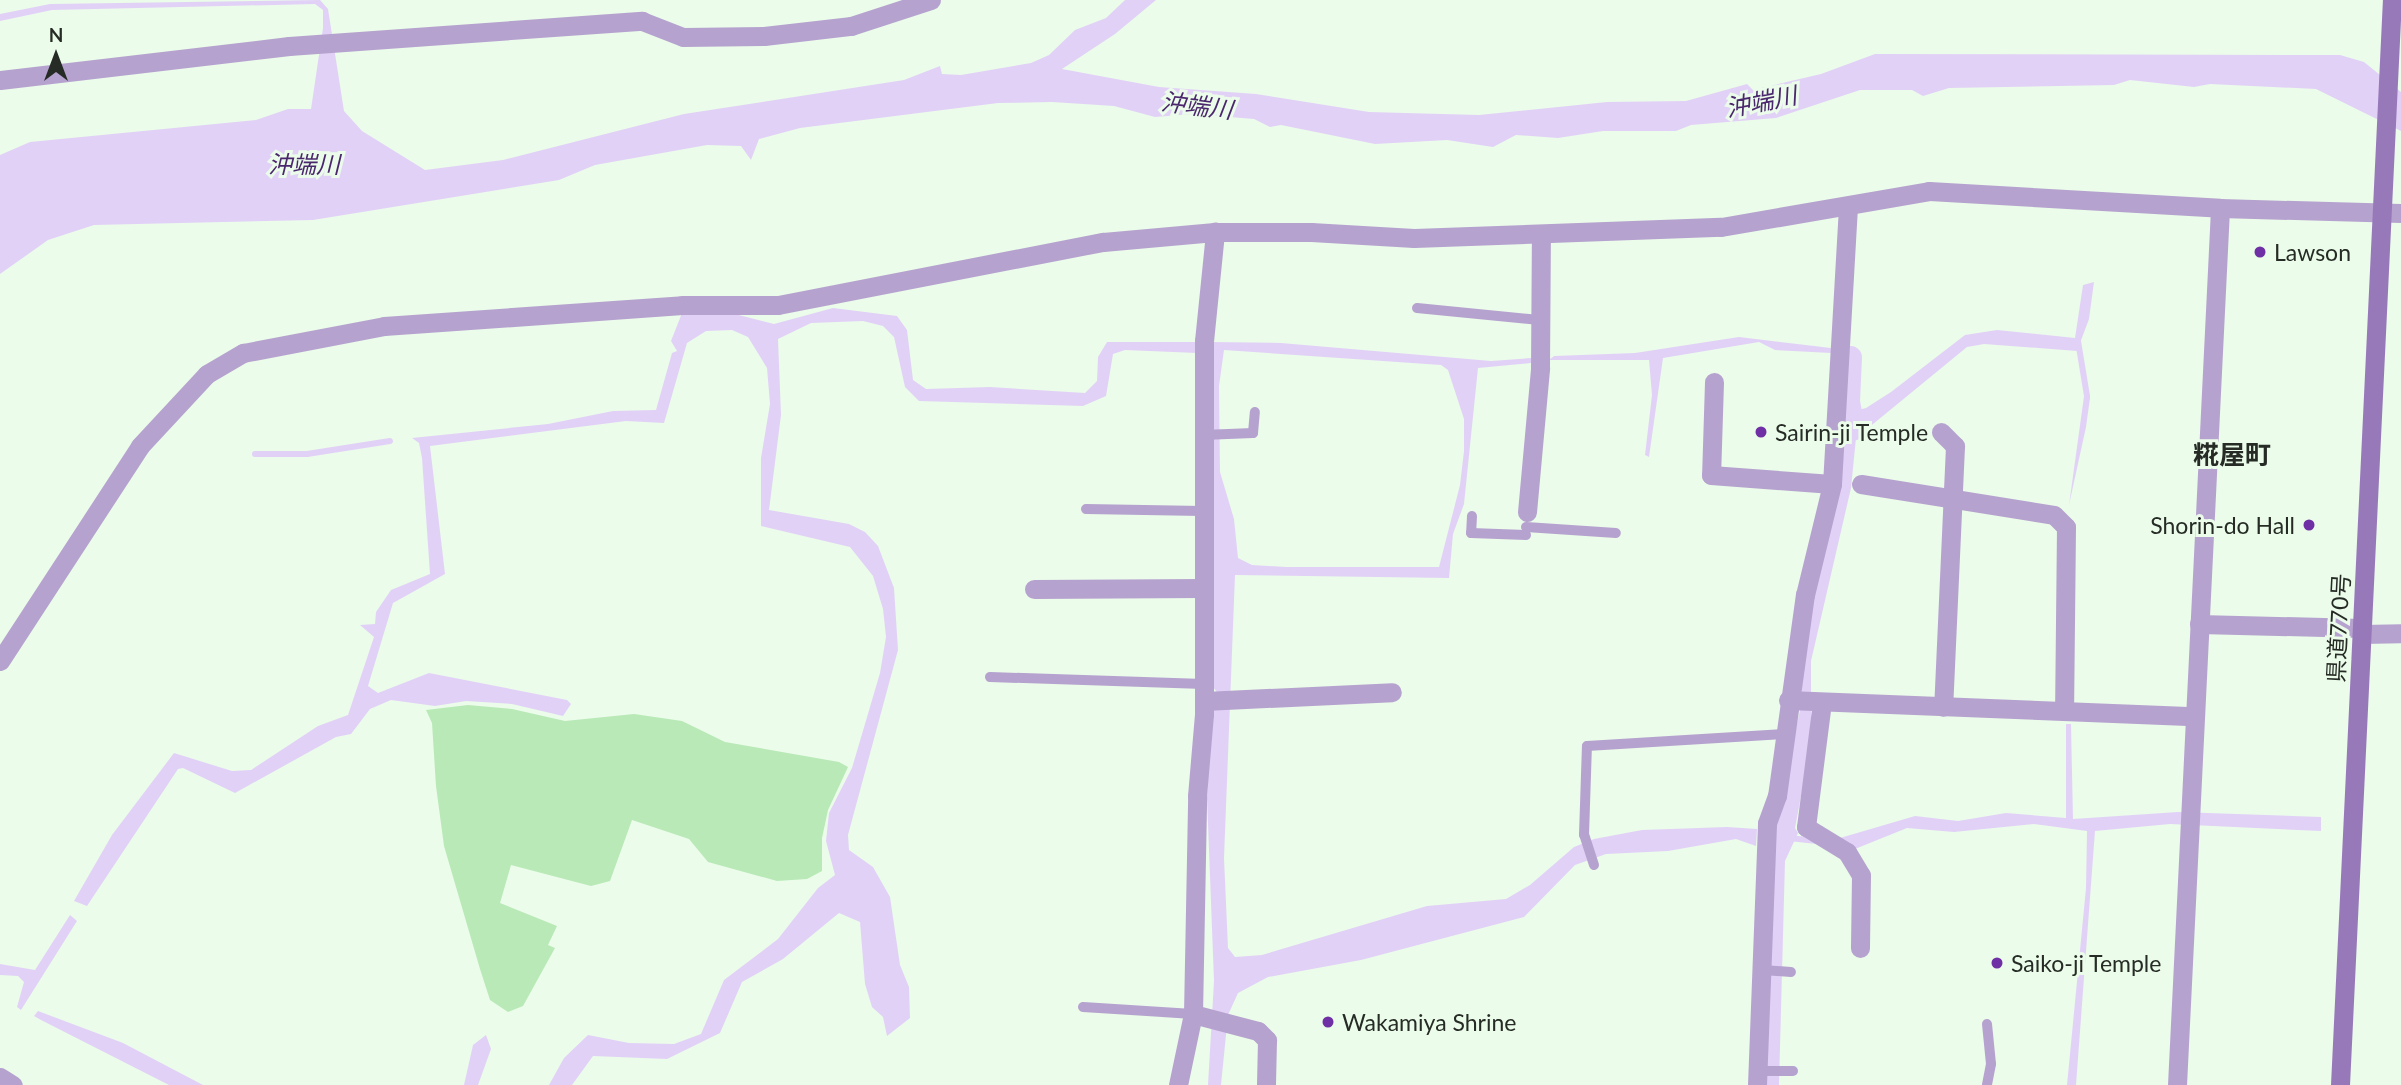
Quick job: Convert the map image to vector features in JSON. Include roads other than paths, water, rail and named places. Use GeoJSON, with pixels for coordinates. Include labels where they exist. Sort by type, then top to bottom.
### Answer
{"type":"FeatureCollection","features":[{"type":"Feature","properties":{"kind":"main road","name":"県道770号"},"geometry":{"type":"LineString","coordinates":[[2340,1085],[2362,631],[2392,214],[2384,173],[2391,8]]}},
{"type":"Feature","properties":{"kind":"street"},"geometry":{"type":"LineString","coordinates":[[0,80],[289,46],[642,21],[683,37],[764,36],[851,26],[931,0]]}},
{"type":"Feature","properties":{"kind":"street"},"geometry":{"type":"LineString","coordinates":[[0,662],[140,446],[207,374],[243,354],[384,326],[682,305],[778,305],[1103,242],[1215,232],[1311,232],[1414,239],[1721,227],[1848,206],[1892,194],[1929,191],[2220,208],[2392,214]]}},
{"type":"Feature","properties":{"kind":"street"},"geometry":{"type":"LineString","coordinates":[[1760,1076],[1766,970],[1767,822],[1777,796],[1805,595],[1832,484],[1848,206]]}},
{"type":"Feature","properties":{"kind":"street"},"geometry":{"type":"LineString","coordinates":[[2177,1085],[2220,208]]}},
{"type":"Feature","properties":{"kind":"street"},"geometry":{"type":"LineString","coordinates":[[1178,1085],[1200,1015],[1207,695],[1202,511],[1204,349],[1215,232]]}},
{"type":"Feature","properties":{"kind":"street"},"geometry":{"type":"LineString","coordinates":[[1526,530],[1540,360],[1541,236]]}},
{"type":"Feature","properties":{"kind":"street"},"geometry":{"type":"LineString","coordinates":[[1714,382],[1711,475],[1832,484]]}},
{"type":"Feature","properties":{"kind":"street"},"geometry":{"type":"LineString","coordinates":[[1941,432],[1955,446],[1943,707]]}},
{"type":"Feature","properties":{"kind":"street"},"geometry":{"type":"LineString","coordinates":[[1861,484],[1952,496],[2054,515],[2066,527],[2064,711]]}},
{"type":"Feature","properties":{"kind":"street"},"geometry":{"type":"LineString","coordinates":[[1034,589],[1203,588]]}},
{"type":"Feature","properties":{"kind":"street"},"geometry":{"type":"LineString","coordinates":[[2199,624],[2401,633]]}},
{"type":"Feature","properties":{"kind":"street"},"geometry":{"type":"LineString","coordinates":[[1207,695],[1234,699],[1392,692]]}},
{"type":"Feature","properties":{"kind":"street"},"geometry":{"type":"LineString","coordinates":[[1791,700],[2194,716]]}},
{"type":"Feature","properties":{"kind":"street"},"geometry":{"type":"LineString","coordinates":[[1822,702],[1806,827],[1847,852],[1861,875],[1860,948]]}},
{"type":"Feature","properties":{"kind":"street"},"geometry":{"type":"LineString","coordinates":[[1200,1015],[1258,1031],[1267,1040],[1266,1085]]}},
{"type":"Feature","properties":{"kind":"street"},"geometry":{"type":"LineString","coordinates":[[0,1077],[13,1085]]}},
{"type":"Feature","properties":{"kind":"lane"},"geometry":{"type":"LineString","coordinates":[[1417,308],[1539,320]]}},
{"type":"Feature","properties":{"kind":"lane"},"geometry":{"type":"LineString","coordinates":[[1205,435],[1253,433],[1255,412]]}},
{"type":"Feature","properties":{"kind":"lane"},"geometry":{"type":"LineString","coordinates":[[1086,509],[1202,511]]}},
{"type":"Feature","properties":{"kind":"lane"},"geometry":{"type":"LineString","coordinates":[[1472,516],[1471,533],[1526,530],[1616,533]]}},
{"type":"Feature","properties":{"kind":"lane"},"geometry":{"type":"LineString","coordinates":[[990,677],[1207,695]]}},
{"type":"Feature","properties":{"kind":"lane"},"geometry":{"type":"LineString","coordinates":[[1594,865],[1584,835],[1587,746],[1784,734]]}},
{"type":"Feature","properties":{"kind":"lane"},"geometry":{"type":"LineString","coordinates":[[1766,970],[1791,972]]}},
{"type":"Feature","properties":{"kind":"lane"},"geometry":{"type":"LineString","coordinates":[[1083,1007],[1200,1015]]}},
{"type":"Feature","properties":{"kind":"lane"},"geometry":{"type":"LineString","coordinates":[[1987,1024],[1991,1064],[1987,1085]]}},
{"type":"Feature","properties":{"kind":"lane"},"geometry":{"type":"LineString","coordinates":[[1760,1076],[1793,1071]]}},
{"type":"Feature","properties":{"kind":"water","name":"沖端川"},"geometry":{"type":"Polygon","coordinates":[[[320,0],[328,9],[344,111],[362,131],[425,170],[503,160],[684,114],[904,80],[940,66],[942,74],[961,75],[1031,63],[1049,55],[1075,30],[1106,18],[1125,0],[1156,0],[1115,34],[1062,69],[1159,87],[1256,94],[1369,112],[1479,115],[1607,102],[1686,101],[1747,84],[1753,90],[1821,74],[1875,54],[2340,55],[2364,62],[2401,92],[2401,131],[2316,89],[2210,84],[2194,87],[2130,80],[2114,85],[1949,88],[1923,96],[1912,90],[1860,90],[1776,118],[1691,125],[1676,131],[1603,131],[1558,138],[1516,135],[1493,147],[1447,140],[1375,144],[1281,125],[1270,127],[1254,119],[1193,114],[1155,117],[1114,106],[1052,102],[998,103],[800,128],[759,139],[751,160],[741,146],[707,145],[595,165],[559,180],[313,220],[94,225],[48,240],[0,274],[0,155],[30,142],[256,120],[288,109],[311,109],[323,28],[323,10],[315,4],[52,10],[0,21],[0,14],[50,4],[320,0]]]}},
{"type":"Feature","properties":{"kind":"water"},"geometry":{"type":"Polygon","coordinates":[[[2094,282],[2089,319],[2077,351],[1984,344],[1967,347],[1856,438],[1851,488],[1811,661],[1811,743],[1795,828],[1798,833],[1785,861],[1779,1085],[1766,1085],[1774,829],[1800,710],[1807,623],[1845,413],[1866,408],[1891,392],[1965,335],[1997,330],[2075,338],[2083,285],[2094,282]]]}},
{"type":"Feature","properties":{"kind":"water"},"geometry":{"type":"Polygon","coordinates":[[[833,308],[897,316],[907,330],[913,380],[926,389],[990,387],[1085,393],[1097,381],[1098,357],[1107,342],[1198,342],[1197,353],[1125,350],[1113,354],[1106,396],[1083,406],[919,401],[905,387],[894,337],[883,326],[863,321],[811,323],[778,339],[781,415],[769,510],[849,524],[865,532],[878,546],[894,588],[898,650],[848,835],[849,850],[873,867],[890,897],[900,965],[909,987],[910,1018],[887,1036],[883,1017],[872,1007],[865,984],[860,922],[839,913],[783,959],[742,982],[720,1033],[667,1059],[593,1056],[572,1085],[549,1085],[564,1058],[588,1035],[629,1043],[674,1044],[701,1034],[724,980],[778,939],[818,888],[835,875],[826,841],[829,813],[852,768],[880,673],[886,637],[883,609],[873,576],[850,547],[761,526],[761,458],[770,404],[767,368],[748,337],[732,330],[706,331],[687,343],[664,423],[626,421],[430,446],[445,574],[393,603],[368,686],[378,693],[429,673],[567,700],[571,704],[563,716],[512,704],[466,701],[435,706],[391,700],[370,709],[351,734],[336,737],[235,793],[183,768],[178,769],[87,906],[74,901],[112,835],[174,753],[232,771],[251,770],[318,726],[348,715],[374,637],[360,625],[375,624],[376,612],[391,590],[430,574],[422,458],[419,443],[412,438],[548,424],[613,411],[656,410],[672,353],[677,351],[671,341],[682,313],[731,313],[774,324],[833,308]]]}},
{"type":"Feature","properties":{"kind":"water"},"geometry":{"type":"Polygon","coordinates":[[[1739,337],[1831,348],[1831,353],[1775,350],[1759,342],[1663,358],[1649,457],[1645,455],[1652,395],[1649,360],[1549,360],[1554,356],[1635,353],[1739,337]]]}},
{"type":"Feature","properties":{"kind":"water"},"geometry":{"type":"Polygon","coordinates":[[[1210,342],[1281,343],[1491,361],[1531,358],[1531,363],[1478,368],[1464,504],[1453,534],[1449,578],[1235,575],[1224,858],[1228,948],[1235,957],[1262,955],[1427,906],[1506,899],[1530,885],[1574,847],[1594,839],[1642,830],[1727,827],[1757,829],[1756,846],[1736,839],[1668,851],[1606,854],[1575,865],[1524,917],[1361,960],[1268,977],[1238,993],[1228,1015],[1221,1085],[1208,1085],[1214,981],[1207,798],[1211,712],[1217,692],[1211,685],[1210,342]],[[1224,350],[1219,386],[1220,472],[1234,519],[1238,558],[1252,565],[1286,567],[1439,567],[1460,485],[1464,451],[1464,419],[1448,370],[1441,365],[1224,350]]]}},
{"type":"Feature","properties":{"kind":"water"},"geometry":{"type":"Polygon","coordinates":[[[2085,389],[2090,398],[2086,427],[2069,505],[2085,389]]]}},
{"type":"Feature","properties":{"kind":"water"},"geometry":{"type":"Polygon","coordinates":[[[2066,724],[2071,724],[2073,819],[2178,812],[2321,817],[2321,831],[2170,824],[2095,831],[2076,1085],[2067,1085],[2086,888],[2087,831],[2034,824],[1954,832],[1907,828],[1850,851],[1840,838],[1915,816],[1958,821],[2006,813],[2066,818],[2066,724]]]}},
{"type":"Feature","properties":{"kind":"water"},"geometry":{"type":"Polygon","coordinates":[[[70,915],[77,921],[21,1010],[17,1007],[24,982],[18,976],[0,975],[0,964],[35,970],[70,915]]]}},
{"type":"Feature","properties":{"kind":"water"},"geometry":{"type":"Polygon","coordinates":[[[38,1011],[123,1043],[203,1085],[169,1085],[34,1016],[38,1011]]]}},
{"type":"Feature","properties":{"kind":"water"},"geometry":{"type":"Polygon","coordinates":[[[486,1035],[491,1049],[478,1085],[464,1085],[473,1045],[486,1035]]]}},
{"type":"Feature","properties":{"kind":"waterway"},"geometry":{"type":"LineString","coordinates":[[2078,341],[2087,396]]}},
{"type":"Feature","properties":{"kind":"waterway"},"geometry":{"type":"LineString","coordinates":[[1850,357],[1848,401],[1853,429]]}},
{"type":"Feature","properties":{"kind":"waterway"},"geometry":{"type":"LineString","coordinates":[[255,454],[307,454],[390,441]]}},
{"type":"Feature","properties":{"kind":"waterway"},"geometry":{"type":"LineString","coordinates":[[1789,838],[1817,841]]}},
{"type":"Feature","properties":{"kind":"place","name":"Lawson"},"geometry":{"type":"Point","coordinates":[2260,252]}},
{"type":"Feature","properties":{"kind":"place","name":"Sairin-ji Temple"},"geometry":{"type":"Point","coordinates":[1761,432]}},
{"type":"Feature","properties":{"kind":"place","name":"Shorin-do Hall"},"geometry":{"type":"Point","coordinates":[2309,525]}},
{"type":"Feature","properties":{"kind":"place","name":"Saiko-ji Temple"},"geometry":{"type":"Point","coordinates":[1997,963]}},
{"type":"Feature","properties":{"kind":"place","name":"Wakamiya Shrine"},"geometry":{"type":"Point","coordinates":[1328,1022]}},
{"type":"Feature","properties":{"kind":"district","name":"糀屋町"},"geometry":{"type":"Point","coordinates":[2232,455]}}]}
